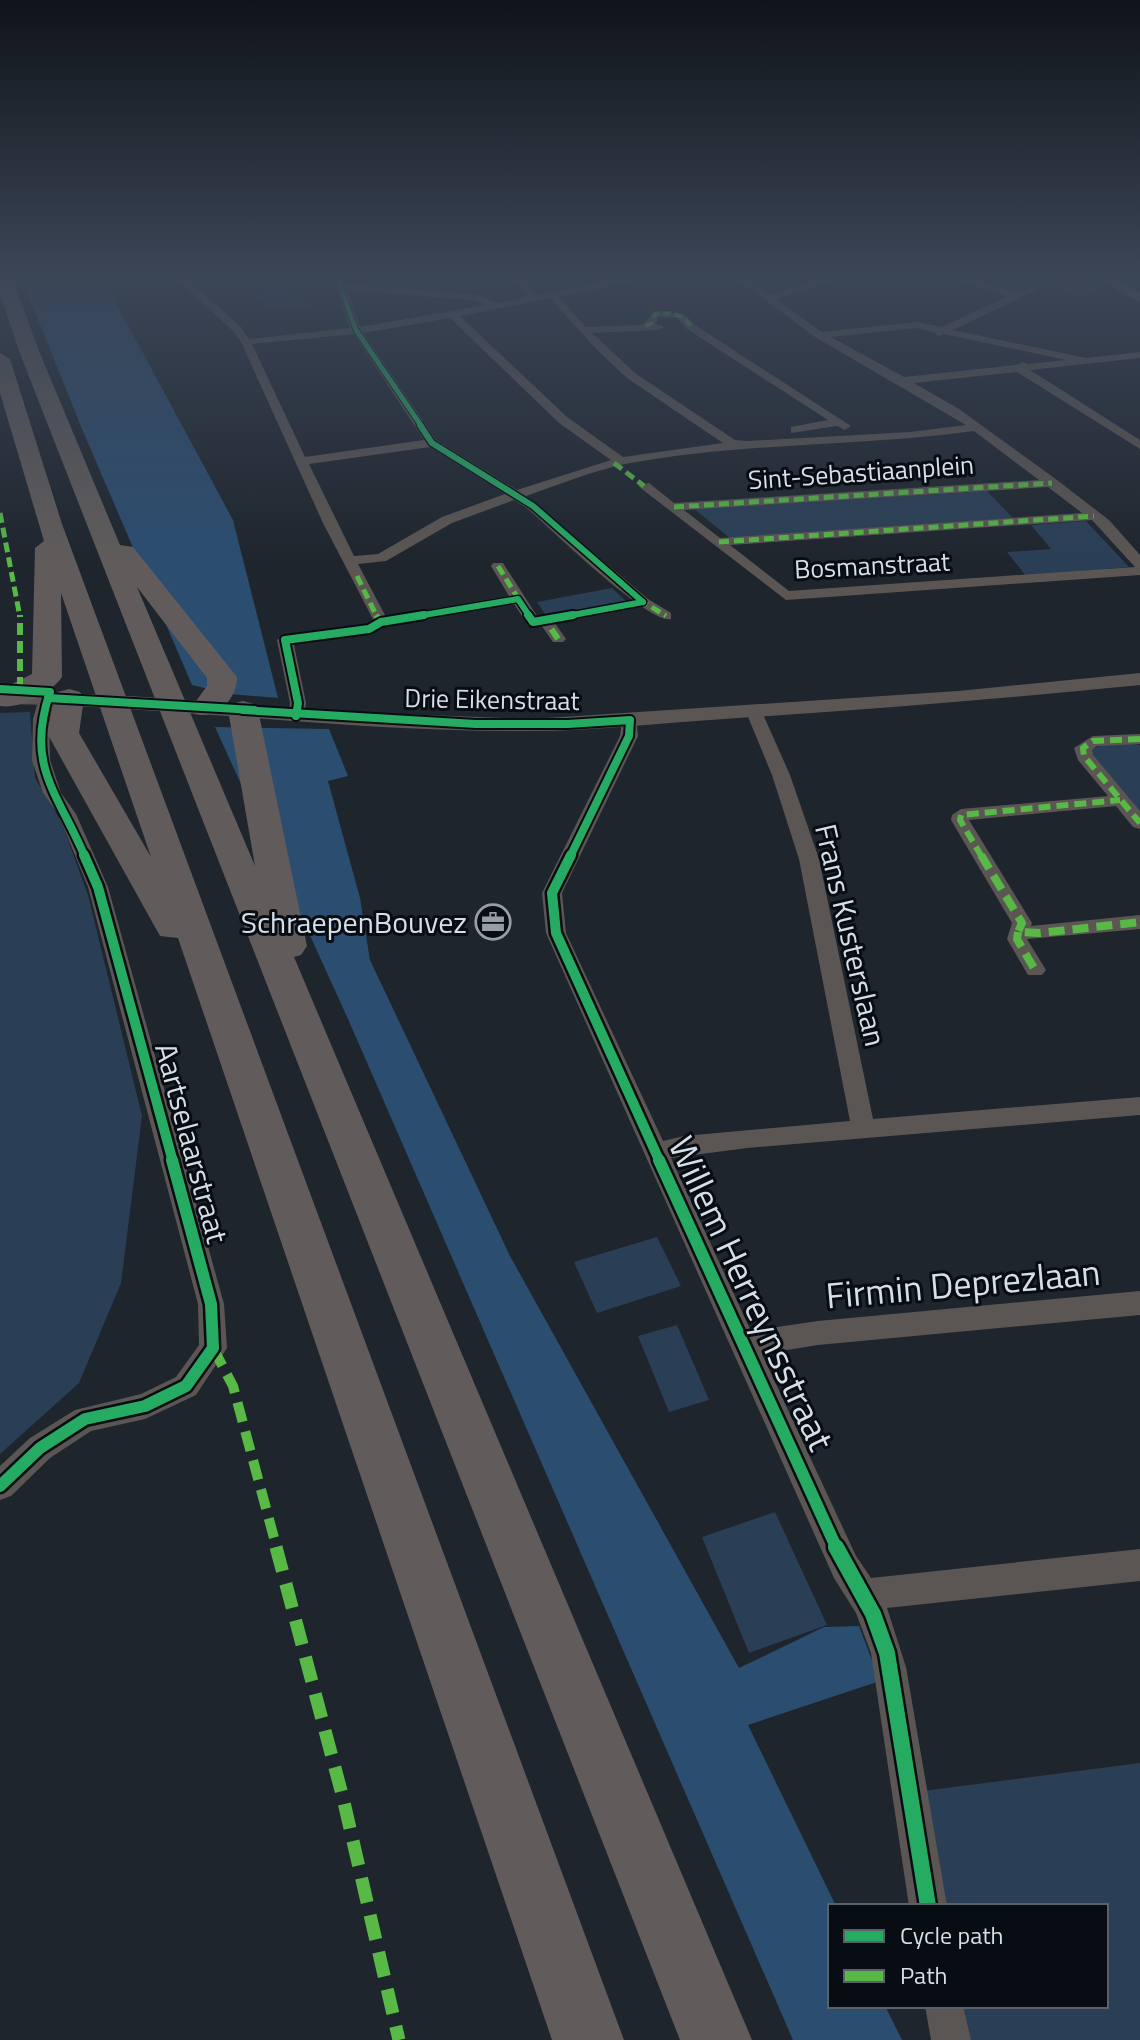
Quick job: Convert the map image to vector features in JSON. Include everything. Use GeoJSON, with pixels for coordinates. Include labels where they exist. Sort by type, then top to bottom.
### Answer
{"type":"FeatureCollection","features":[{"type":"Feature","properties":{"kind":"highway"},"geometry":{"type":"LineString","coordinates":[[4,372],[50,524],[588,2040]]}},
{"type":"Feature","properties":{"kind":"highway"},"geometry":{"type":"LineString","coordinates":[[38,372],[163,683],[194,720],[297,1009],[716,2040]]}},
{"type":"Feature","properties":{"kind":"highway"},"geometry":{"type":"LineString","coordinates":[[2,700],[35,687],[47,677],[50,524]]}},
{"type":"Feature","properties":{"kind":"highway"},"geometry":{"type":"LineString","coordinates":[[105,535],[135,565],[222,677],[222,687],[194,720]]}},
{"type":"Feature","properties":{"kind":"highway"},"geometry":{"type":"LineString","coordinates":[[60,703],[63,733],[223,1014]]}},
{"type":"Feature","properties":{"kind":"highway"},"geometry":{"type":"LineString","coordinates":[[243,710],[281,897],[297,1009]]}},
{"type":"Feature","properties":{"kind":"street"},"geometry":{"type":"LineString","coordinates":[[260,372],[381,622],[518,599]]}},
{"type":"Feature","properties":{"kind":"street"},"geometry":{"type":"LineString","coordinates":[[384,372],[432,443],[533,506],[643,602],[666,616]]}},
{"type":"Feature","properties":{"kind":"street"},"geometry":{"type":"LineString","coordinates":[[513,372],[563,420],[621,461]]}},
{"type":"Feature","properties":{"kind":"street"},"geometry":{"type":"LineString","coordinates":[[629,372],[698,417],[734,445]]}},
{"type":"Feature","properties":{"kind":"street"},"geometry":{"type":"LineString","coordinates":[[762,372],[861,438]]}},
{"type":"Feature","properties":{"kind":"street"},"geometry":{"type":"LineString","coordinates":[[886,372],[955,411],[1052,483],[1132,544],[1140,564]]}},
{"type":"Feature","properties":{"kind":"street"},"geometry":{"type":"LineString","coordinates":[[902,381],[981,372]]}},
{"type":"Feature","properties":{"kind":"street"},"geometry":{"type":"LineString","coordinates":[[1026,372],[1140,445]]}},
{"type":"Feature","properties":{"kind":"street"},"geometry":{"type":"LineString","coordinates":[[734,445],[759,437],[840,422]]}},
{"type":"Feature","properties":{"kind":"street"},"geometry":{"type":"LineString","coordinates":[[349,561],[381,558],[447,520],[513,494],[621,461],[734,445],[861,438],[975,427]]}},
{"type":"Feature","properties":{"kind":"street"},"geometry":{"type":"LineString","coordinates":[[302,461],[432,443]]}},
{"type":"Feature","properties":{"kind":"street","name":"Sint-Sebastiaanplein"},"geometry":{"type":"LineString","coordinates":[[674,507],[1052,483]]}},
{"type":"Feature","properties":{"kind":"street","name":"Bosmanstraat"},"geometry":{"type":"LineString","coordinates":[[644,486],[786,596],[1140,571]]}},
{"type":"Feature","properties":{"kind":"street","name":"Sint-Sebastiaanplein"},"geometry":{"type":"LineString","coordinates":[[719,542],[1094,516]]}},
{"type":"Feature","properties":{"kind":"street"},"geometry":{"type":"LineString","coordinates":[[498,566],[533,622],[545,619],[558,639]]}},
{"type":"Feature","properties":{"kind":"street"},"geometry":{"type":"LineString","coordinates":[[285,640],[297,713]]}},
{"type":"Feature","properties":{"kind":"street","name":"Drie Eikenstraat"},"geometry":{"type":"LineString","coordinates":[[2,700],[114,703],[194,720],[243,710],[532,725],[958,697],[1140,679]]}},
{"type":"Feature","properties":{"kind":"street","name":"Drie Eikenstraat"},"geometry":{"type":"LineString","coordinates":[[958,697],[1024,696],[1140,687]]}},
{"type":"Feature","properties":{"kind":"street","name":"Aartselaarstraat"},"geometry":{"type":"LineString","coordinates":[[0,1486],[40,1448],[85,1419],[145,1406],[186,1386],[213,1348],[211,1304],[98,887],[67,814],[52,793],[41,760],[41,719],[60,703]]}},
{"type":"Feature","properties":{"kind":"street","name":"Frans Kusterslaan"},"geometry":{"type":"LineString","coordinates":[[754,712],[781,775],[792,816],[809,859],[864,1131]]}},
{"type":"Feature","properties":{"kind":"street","name":"Willem Herreynsstraat"},"geometry":{"type":"LineString","coordinates":[[630,720],[629,736],[552,893],[556,933],[746,1344],[845,1567],[865,1595],[890,1666],[892,1695],[914,1797],[928,1904]]}},
{"type":"Feature","properties":{"kind":"street"},"geometry":{"type":"LineString","coordinates":[[1140,739],[1093,741],[1083,748],[1084,756],[1140,823]]}},
{"type":"Feature","properties":{"kind":"street"},"geometry":{"type":"LineString","coordinates":[[1035,970],[1017,939],[1022,923],[960,820],[961,815],[1120,800]]}},
{"type":"Feature","properties":{"kind":"street"},"geometry":{"type":"LineString","coordinates":[[1018,932],[1040,933],[1140,922]]}},
{"type":"Feature","properties":{"kind":"street"},"geometry":{"type":"LineString","coordinates":[[656,1153],[684,1145],[1140,1106]]}},
{"type":"Feature","properties":{"kind":"street","name":"Firmin Deprezlaan"},"geometry":{"type":"LineString","coordinates":[[746,1344],[818,1333],[1140,1303]]}},
{"type":"Feature","properties":{"kind":"street"},"geometry":{"type":"LineString","coordinates":[[865,1595],[1140,1565]]}},
{"type":"Feature","properties":{"kind":"street"},"geometry":{"type":"LineString","coordinates":[[944,2008],[951,2040]]}},
{"type":"Feature","properties":{"kind":"shaded area"},"geometry":{"type":"Polygon","coordinates":[[[59,372],[153,372],[233,520],[278,698],[229,694],[192,685],[59,372]]]}},
{"type":"Feature","properties":{"kind":"shaded area"},"geometry":{"type":"Polygon","coordinates":[[[987,491],[1013,518],[730,538],[694,509],[987,491]]]}},
{"type":"Feature","properties":{"kind":"shaded area"},"geometry":{"type":"Polygon","coordinates":[[[1086,521],[1129,567],[1026,576],[1007,552],[1051,549],[1031,525],[1086,521]]]}},
{"type":"Feature","properties":{"kind":"shaded area"},"geometry":{"type":"Polygon","coordinates":[[[612,588],[629,604],[547,617],[537,602],[612,588]]]}},
{"type":"Feature","properties":{"kind":"shaded area"},"geometry":{"type":"Polygon","coordinates":[[[30,712],[35,778],[61,821],[88,895],[142,1116],[121,1283],[79,1383],[0,1454],[0,713],[30,712]]]}},
{"type":"Feature","properties":{"kind":"shaded area"},"geometry":{"type":"Polygon","coordinates":[[[215,727],[329,729],[348,776],[328,781],[360,898],[370,960],[510,1256],[739,1668],[824,1627],[859,1626],[880,1681],[748,1725],[835,1904],[828,1904],[828,2008],[886,2008],[902,2040],[793,2040],[348,1019],[215,727]]]}},
{"type":"Feature","properties":{"kind":"shaded area"},"geometry":{"type":"Polygon","coordinates":[[[1101,745],[1140,745],[1140,817],[1089,751],[1101,745]]]}},
{"type":"Feature","properties":{"kind":"shaded area"},"geometry":{"type":"Polygon","coordinates":[[[657,1237],[681,1286],[597,1313],[574,1262],[657,1237]]]}},
{"type":"Feature","properties":{"kind":"shaded area"},"geometry":{"type":"Polygon","coordinates":[[[677,1325],[709,1400],[669,1412],[638,1336],[677,1325]]]}},
{"type":"Feature","properties":{"kind":"shaded area"},"geometry":{"type":"Polygon","coordinates":[[[775,1512],[827,1625],[749,1653],[702,1537],[775,1512]]]}},
{"type":"Feature","properties":{"kind":"shaded area"},"geometry":{"type":"Polygon","coordinates":[[[1140,1763],[1140,2040],[960,2040],[952,2008],[1108,2008],[1108,1904],[939,1904],[923,1791],[1140,1763]]]}},
{"type":"Feature","properties":{"kind":"marked path"},"geometry":{"type":"LineString","coordinates":[[614,463],[644,486]]}},
{"type":"Feature","properties":{"kind":"marked path"},"geometry":{"type":"LineString","coordinates":[[674,507],[1052,483]]}},
{"type":"Feature","properties":{"kind":"marked path"},"geometry":{"type":"LineString","coordinates":[[0,513],[19,600],[22,644],[20,689]]}},
{"type":"Feature","properties":{"kind":"marked path"},"geometry":{"type":"LineString","coordinates":[[719,542],[1094,516]]}},
{"type":"Feature","properties":{"kind":"marked path"},"geometry":{"type":"LineString","coordinates":[[498,566],[521,603]]}},
{"type":"Feature","properties":{"kind":"marked path"},"geometry":{"type":"LineString","coordinates":[[357,576],[378,618],[386,622]]}},
{"type":"Feature","properties":{"kind":"marked path"},"geometry":{"type":"LineString","coordinates":[[639,599],[666,616]]}},
{"type":"Feature","properties":{"kind":"marked path"},"geometry":{"type":"LineString","coordinates":[[539,620],[545,619],[558,639]]}},
{"type":"Feature","properties":{"kind":"marked path"},"geometry":{"type":"LineString","coordinates":[[1140,739],[1093,741],[1083,748],[1084,756],[1140,823]]}},
{"type":"Feature","properties":{"kind":"marked path"},"geometry":{"type":"LineString","coordinates":[[1120,800],[961,815],[960,820],[1022,923],[1018,932],[1040,933],[1140,922]]}},
{"type":"Feature","properties":{"kind":"marked path"},"geometry":{"type":"LineString","coordinates":[[1018,932],[1017,939],[1035,970]]}},
{"type":"Feature","properties":{"kind":"marked path"},"geometry":{"type":"LineString","coordinates":[[213,1348],[233,1386],[243,1423],[343,1798],[399,2040]]}},
{"type":"Feature","properties":{"kind":"cycle path"},"geometry":{"type":"LineString","coordinates":[[384,372],[432,443],[533,506],[643,602]]}},
{"type":"Feature","properties":{"kind":"cycle path"},"geometry":{"type":"LineString","coordinates":[[296,716],[298,703],[285,640],[369,629],[381,622],[518,599],[533,622],[643,602]]}},
{"type":"Feature","properties":{"kind":"cycle path"},"geometry":{"type":"LineString","coordinates":[[0,689],[50,692],[41,719],[41,760],[52,793],[67,814],[98,887],[211,1304],[213,1348],[186,1386],[145,1406],[85,1419],[40,1448],[0,1486]]}},
{"type":"Feature","properties":{"kind":"cycle path"},"geometry":{"type":"LineString","coordinates":[[48,698],[254,710]]}},
{"type":"Feature","properties":{"kind":"cycle path"},"geometry":{"type":"LineString","coordinates":[[243,710],[476,724],[538,725],[630,720],[629,736],[552,893],[556,933],[845,1567],[867,1602],[878,1627],[890,1667],[928,1904]]}},
{"type":"Feature","properties":{"kind":"place","name":"SchraepenBouvez"},"geometry":{"type":"Point","coordinates":[493,922]}}]}
